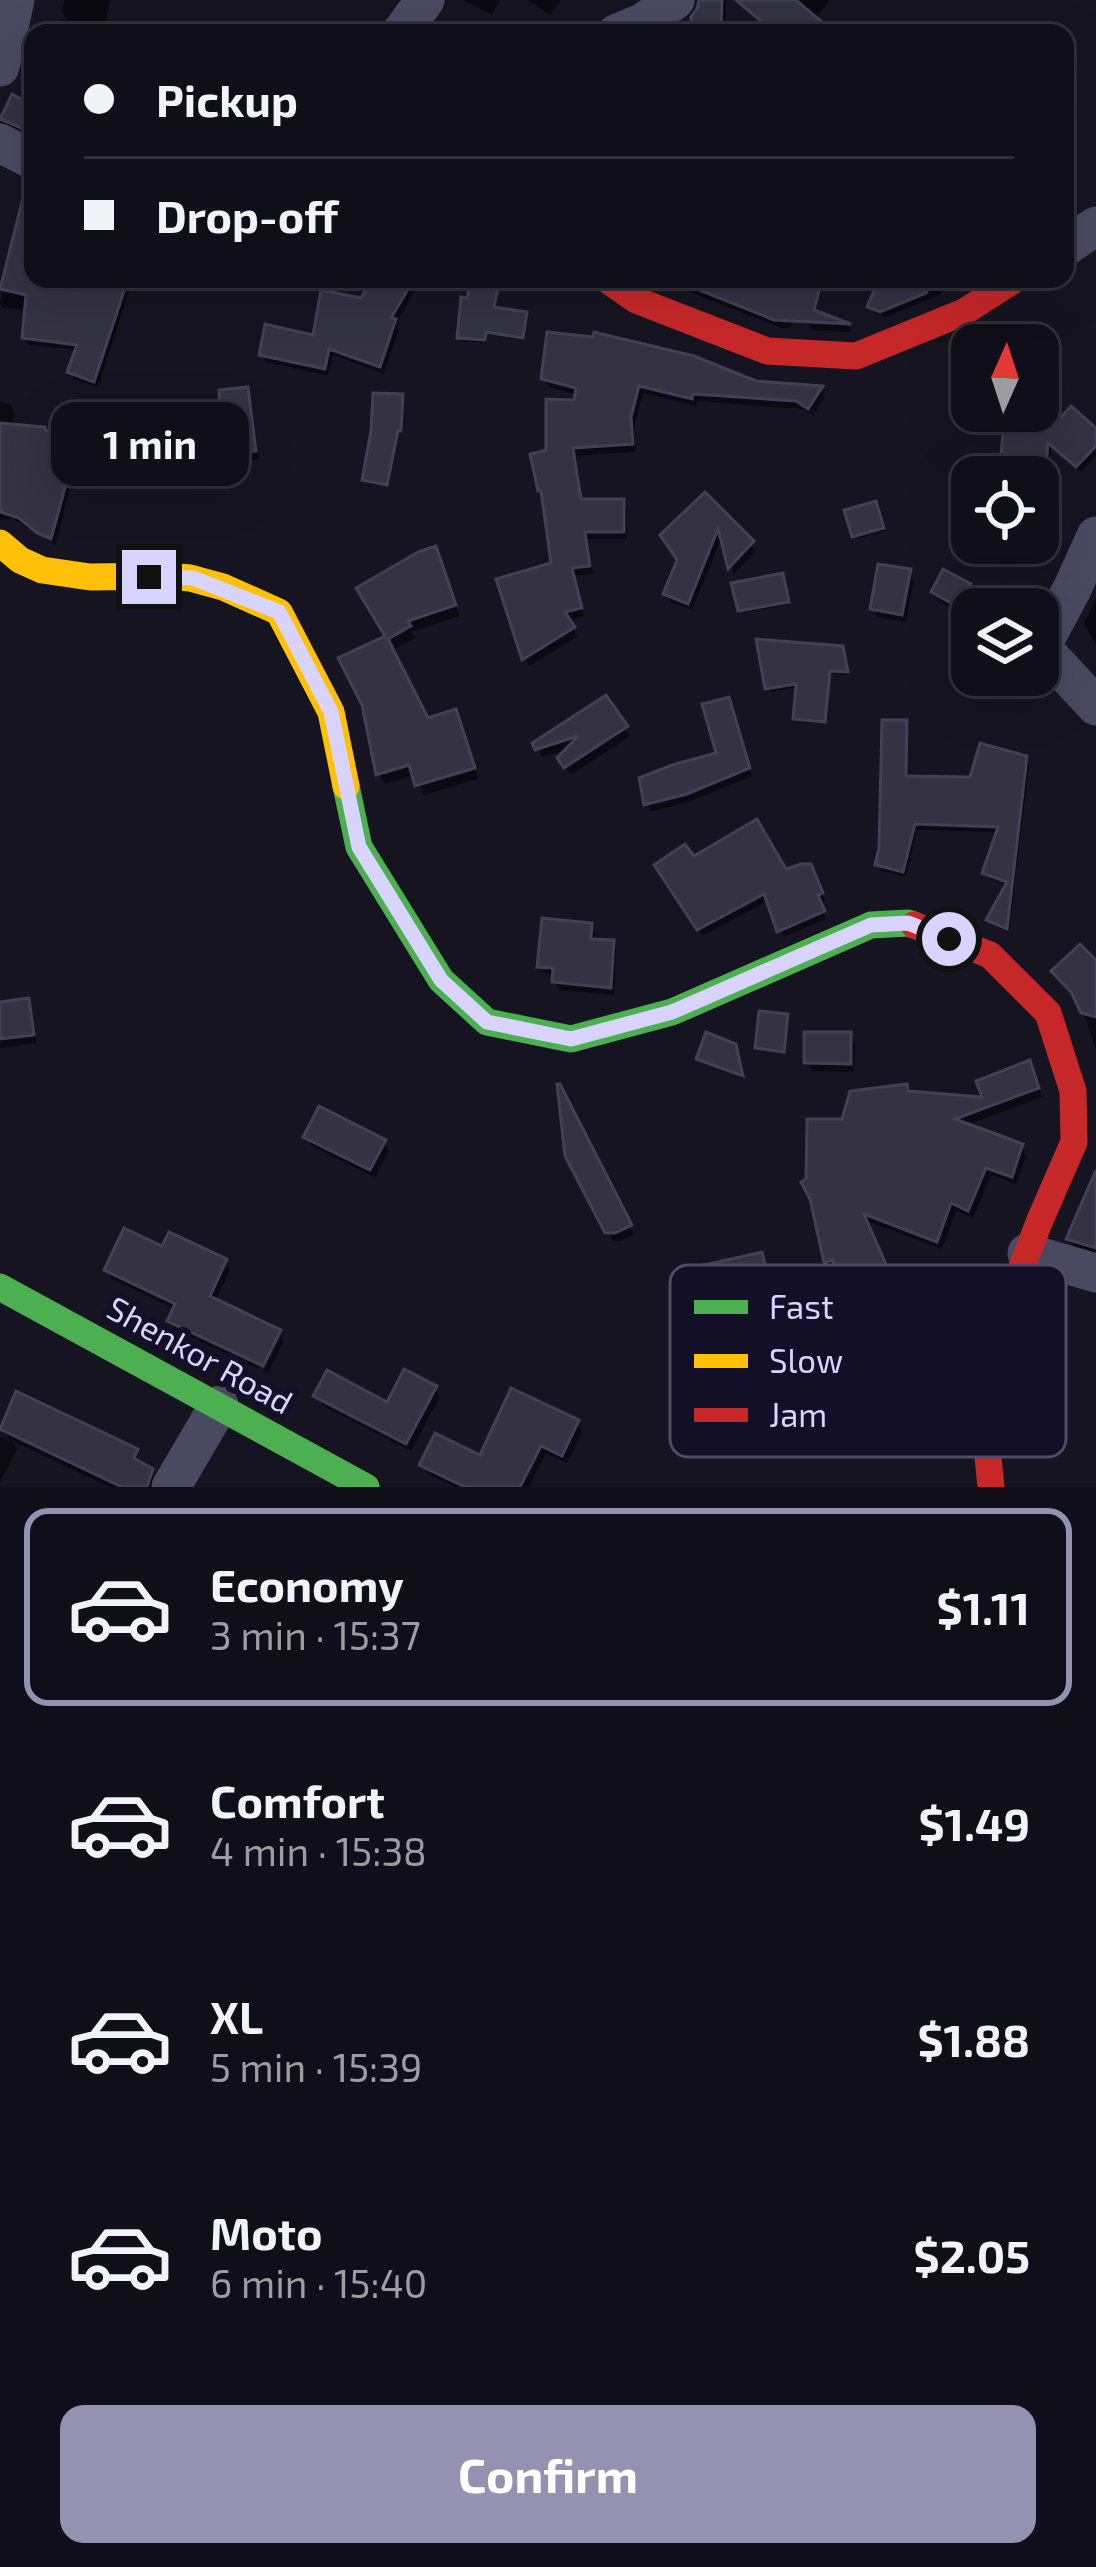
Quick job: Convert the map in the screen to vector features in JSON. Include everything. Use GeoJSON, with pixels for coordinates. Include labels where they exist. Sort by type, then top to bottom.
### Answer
{"type":"FeatureCollection","features":[{"type":"Feature","properties":{"kind":"street"},"geometry":{"type":"LineString","coordinates":[[0,67],[15,0]]}},
{"type":"Feature","properties":{"kind":"street"},"geometry":{"type":"LineString","coordinates":[[640,24],[676,0]]}},
{"type":"Feature","properties":{"kind":"street"},"geometry":{"type":"LineString","coordinates":[[618,288],[636,300],[766,351],[856,356],[964,312],[1002,288]]}},
{"type":"Feature","properties":{"kind":"street"},"geometry":{"type":"LineString","coordinates":[[1096,536],[1041,647],[1096,706]]}},
{"type":"Feature","properties":{"kind":"street"},"geometry":{"type":"LineString","coordinates":[[0,543],[14,557],[62,576],[193,578],[279,612],[331,712],[359,847],[441,980],[487,1022],[571,1039],[672,1012],[871,925],[908,923],[991,955],[1048,1013],[1084,1119],[1022,1265]]}},
{"type":"Feature","properties":{"kind":"street"},"geometry":{"type":"LineString","coordinates":[[1027,1253],[1096,1273]]}},
{"type":"Feature","properties":{"kind":"street","name":"Shenkor Road"},"geometry":{"type":"LineString","coordinates":[[0,1287],[366,1487]]}},
{"type":"Feature","properties":{"kind":"street"},"geometry":{"type":"LineString","coordinates":[[171,1487],[219,1405]]}},
{"type":"Feature","properties":{"kind":"street"},"geometry":{"type":"LineString","coordinates":[[988,1457],[991,1487]]}},
{"type":"Feature","properties":{"kind":"building"},"geometry":{"type":"Polygon","coordinates":[[[699,0],[722,0],[721,24],[691,24],[699,0]]]}},
{"type":"Feature","properties":{"kind":"building"},"geometry":{"type":"Polygon","coordinates":[[[736,0],[796,0],[824,24],[764,24],[736,0]]]}},
{"type":"Feature","properties":{"kind":"building"},"geometry":{"type":"Polygon","coordinates":[[[12,94],[24,101],[24,129],[0,119],[12,94]]]}},
{"type":"Feature","properties":{"kind":"building"},"geometry":{"type":"Polygon","coordinates":[[[24,194],[24,288],[125,288],[94,382],[67,372],[77,345],[22,338],[26,295],[0,289],[24,194]]]}},
{"type":"Feature","properties":{"kind":"building"},"geometry":{"type":"Polygon","coordinates":[[[367,288],[409,288],[391,318],[396,319],[380,367],[329,349],[325,369],[259,355],[265,324],[313,335],[321,290],[361,298],[367,288]]]}},
{"type":"Feature","properties":{"kind":"building"},"geometry":{"type":"Polygon","coordinates":[[[469,288],[498,288],[494,307],[527,312],[523,338],[486,332],[485,340],[457,338],[461,297],[467,298],[469,288]]]}},
{"type":"Feature","properties":{"kind":"building"},"geometry":{"type":"Polygon","coordinates":[[[694,288],[820,288],[814,310],[851,324],[774,320],[694,288]]]}},
{"type":"Feature","properties":{"kind":"building"},"geometry":{"type":"Polygon","coordinates":[[[875,288],[929,288],[880,312],[867,307],[875,288]]]}},
{"type":"Feature","properties":{"kind":"building"},"geometry":{"type":"Polygon","coordinates":[[[547,332],[593,337],[594,332],[694,356],[756,381],[823,386],[808,409],[796,401],[693,394],[692,399],[639,386],[631,417],[633,444],[573,448],[581,499],[624,499],[624,532],[585,532],[590,566],[572,568],[582,608],[565,612],[575,627],[522,660],[496,579],[551,563],[541,491],[530,454],[546,450],[546,399],[574,400],[576,388],[541,379],[547,332]]]}},
{"type":"Feature","properties":{"kind":"building"},"geometry":{"type":"Polygon","coordinates":[[[248,387],[256,451],[224,455],[219,390],[248,387]]]}},
{"type":"Feature","properties":{"kind":"building"},"geometry":{"type":"Polygon","coordinates":[[[373,393],[403,394],[401,431],[387,485],[362,480],[373,393]]]}},
{"type":"Feature","properties":{"kind":"building"},"geometry":{"type":"Polygon","coordinates":[[[1071,406],[1096,428],[1096,446],[1076,467],[1048,443],[1047,456],[1001,456],[1003,432],[1059,432],[1061,417],[1071,406]]]}},
{"type":"Feature","properties":{"kind":"building"},"geometry":{"type":"Polygon","coordinates":[[[0,423],[45,427],[77,440],[51,539],[0,512],[0,423]]]}},
{"type":"Feature","properties":{"kind":"building"},"geometry":{"type":"Polygon","coordinates":[[[705,492],[754,541],[728,569],[718,529],[688,604],[663,594],[677,560],[660,535],[705,492]]]}},
{"type":"Feature","properties":{"kind":"building"},"geometry":{"type":"Polygon","coordinates":[[[876,501],[884,528],[852,537],[844,510],[876,501]]]}},
{"type":"Feature","properties":{"kind":"building"},"geometry":{"type":"Polygon","coordinates":[[[436,546],[456,605],[408,621],[411,626],[388,639],[428,718],[456,709],[475,768],[415,786],[409,765],[376,775],[362,705],[338,658],[385,636],[356,588],[436,546]]]}},
{"type":"Feature","properties":{"kind":"building"},"geometry":{"type":"Polygon","coordinates":[[[878,564],[911,569],[902,615],[870,609],[878,564]]]}},
{"type":"Feature","properties":{"kind":"building"},"geometry":{"type":"Polygon","coordinates":[[[943,569],[971,584],[951,588],[951,603],[931,592],[943,569]]]}},
{"type":"Feature","properties":{"kind":"building"},"geometry":{"type":"Polygon","coordinates":[[[783,573],[789,602],[738,611],[731,583],[783,573]]]}},
{"type":"Feature","properties":{"kind":"building"},"geometry":{"type":"Polygon","coordinates":[[[756,639],[843,646],[848,672],[830,671],[825,722],[793,719],[796,684],[765,689],[756,639]]]}},
{"type":"Feature","properties":{"kind":"building"},"geometry":{"type":"Polygon","coordinates":[[[606,695],[628,726],[564,768],[557,758],[578,736],[535,750],[532,743],[606,695]]]}},
{"type":"Feature","properties":{"kind":"building"},"geometry":{"type":"Polygon","coordinates":[[[729,697],[750,768],[687,794],[644,805],[639,778],[716,753],[702,704],[729,697]]]}},
{"type":"Feature","properties":{"kind":"building"},"geometry":{"type":"Polygon","coordinates":[[[882,720],[907,720],[906,776],[970,777],[980,743],[1027,756],[1007,929],[986,920],[1007,882],[982,873],[998,827],[915,824],[903,872],[875,865],[882,720]]]}},
{"type":"Feature","properties":{"kind":"building"},"geometry":{"type":"Polygon","coordinates":[[[757,819],[786,869],[811,864],[825,911],[777,932],[764,894],[697,930],[654,865],[685,844],[694,856],[757,819]]]}},
{"type":"Feature","properties":{"kind":"building"},"geometry":{"type":"Polygon","coordinates":[[[542,918],[592,923],[591,939],[614,940],[611,988],[552,982],[553,968],[537,967],[542,918]]]}},
{"type":"Feature","properties":{"kind":"building"},"geometry":{"type":"Polygon","coordinates":[[[1080,944],[1096,960],[1096,1017],[1081,1013],[1071,992],[1051,971],[1080,944]]]}},
{"type":"Feature","properties":{"kind":"building"},"geometry":{"type":"Polygon","coordinates":[[[29,998],[34,1035],[0,1039],[0,1002],[29,998]]]}},
{"type":"Feature","properties":{"kind":"building"},"geometry":{"type":"Polygon","coordinates":[[[759,1011],[788,1014],[784,1052],[755,1048],[759,1011]]]}},
{"type":"Feature","properties":{"kind":"building"},"geometry":{"type":"Polygon","coordinates":[[[706,1032],[736,1044],[743,1076],[696,1059],[706,1032]]]}},
{"type":"Feature","properties":{"kind":"building"},"geometry":{"type":"Polygon","coordinates":[[[804,1032],[851,1032],[851,1064],[804,1063],[804,1032]]]}},
{"type":"Feature","properties":{"kind":"building"},"geometry":{"type":"Polygon","coordinates":[[[1030,1060],[1039,1088],[955,1119],[1023,1144],[1012,1177],[986,1168],[968,1211],[951,1203],[937,1242],[864,1214],[886,1265],[824,1263],[810,1199],[801,1182],[806,1179],[807,1119],[842,1119],[850,1091],[907,1084],[908,1091],[982,1097],[976,1081],[1030,1060]]]}},
{"type":"Feature","properties":{"kind":"building"},"geometry":{"type":"Polygon","coordinates":[[[557,1084],[632,1225],[615,1233],[605,1233],[565,1156],[557,1084]]]}},
{"type":"Feature","properties":{"kind":"building"},"geometry":{"type":"Polygon","coordinates":[[[319,1106],[386,1140],[370,1170],[303,1137],[319,1106]]]}},
{"type":"Feature","properties":{"kind":"building"},"geometry":{"type":"Polygon","coordinates":[[[1096,1170],[1096,1248],[1066,1239],[1096,1170]]]}},
{"type":"Feature","properties":{"kind":"building"},"geometry":{"type":"Polygon","coordinates":[[[124,1228],[162,1246],[169,1232],[227,1259],[210,1296],[281,1330],[263,1366],[167,1321],[175,1304],[104,1270],[124,1228]]]}},
{"type":"Feature","properties":{"kind":"building"},"geometry":{"type":"Polygon","coordinates":[[[762,1252],[765,1265],[705,1265],[762,1252]]]}},
{"type":"Feature","properties":{"kind":"building"},"geometry":{"type":"Polygon","coordinates":[[[404,1369],[437,1386],[406,1444],[313,1396],[327,1370],[387,1402],[404,1369]]]}},
{"type":"Feature","properties":{"kind":"building"},"geometry":{"type":"Polygon","coordinates":[[[511,1388],[579,1420],[562,1456],[541,1446],[520,1487],[465,1487],[419,1465],[435,1433],[480,1455],[511,1388]]]}},
{"type":"Feature","properties":{"kind":"building"},"geometry":{"type":"Polygon","coordinates":[[[16,1391],[138,1449],[134,1458],[153,1469],[147,1487],[122,1487],[0,1429],[16,1391]]]}},
{"type":"Feature","properties":{"kind":"traffic: fast"},"geometry":{"type":"LineString","coordinates":[[346,786],[359,847],[441,980],[487,1022],[571,1039],[672,1012],[871,925],[914,925]]}},
{"type":"Feature","properties":{"kind":"traffic: fast"},"geometry":{"type":"LineString","coordinates":[[0,1287],[366,1487]]}},
{"type":"Feature","properties":{"kind":"traffic: slow"},"geometry":{"type":"LineString","coordinates":[[0,543],[42,570],[90,577],[190,578],[279,612],[331,712],[346,786]]}},
{"type":"Feature","properties":{"kind":"traffic: jam"},"geometry":{"type":"LineString","coordinates":[[619,288],[636,300],[767,351],[856,356],[964,312],[1001,288]]}},
{"type":"Feature","properties":{"kind":"traffic: jam"},"geometry":{"type":"LineString","coordinates":[[914,925],[990,955],[1048,1013],[1073,1091],[1074,1142],[1023,1265]]}},
{"type":"Feature","properties":{"kind":"traffic: jam"},"geometry":{"type":"LineString","coordinates":[[988,1457],[991,1487]]}},
{"type":"Feature","properties":{"kind":"route"},"geometry":{"type":"LineString","coordinates":[[149,577],[193,578],[279,612],[331,712],[359,847],[441,980],[487,1022],[571,1039],[672,1012],[871,925],[908,923],[949,939]]}}]}
